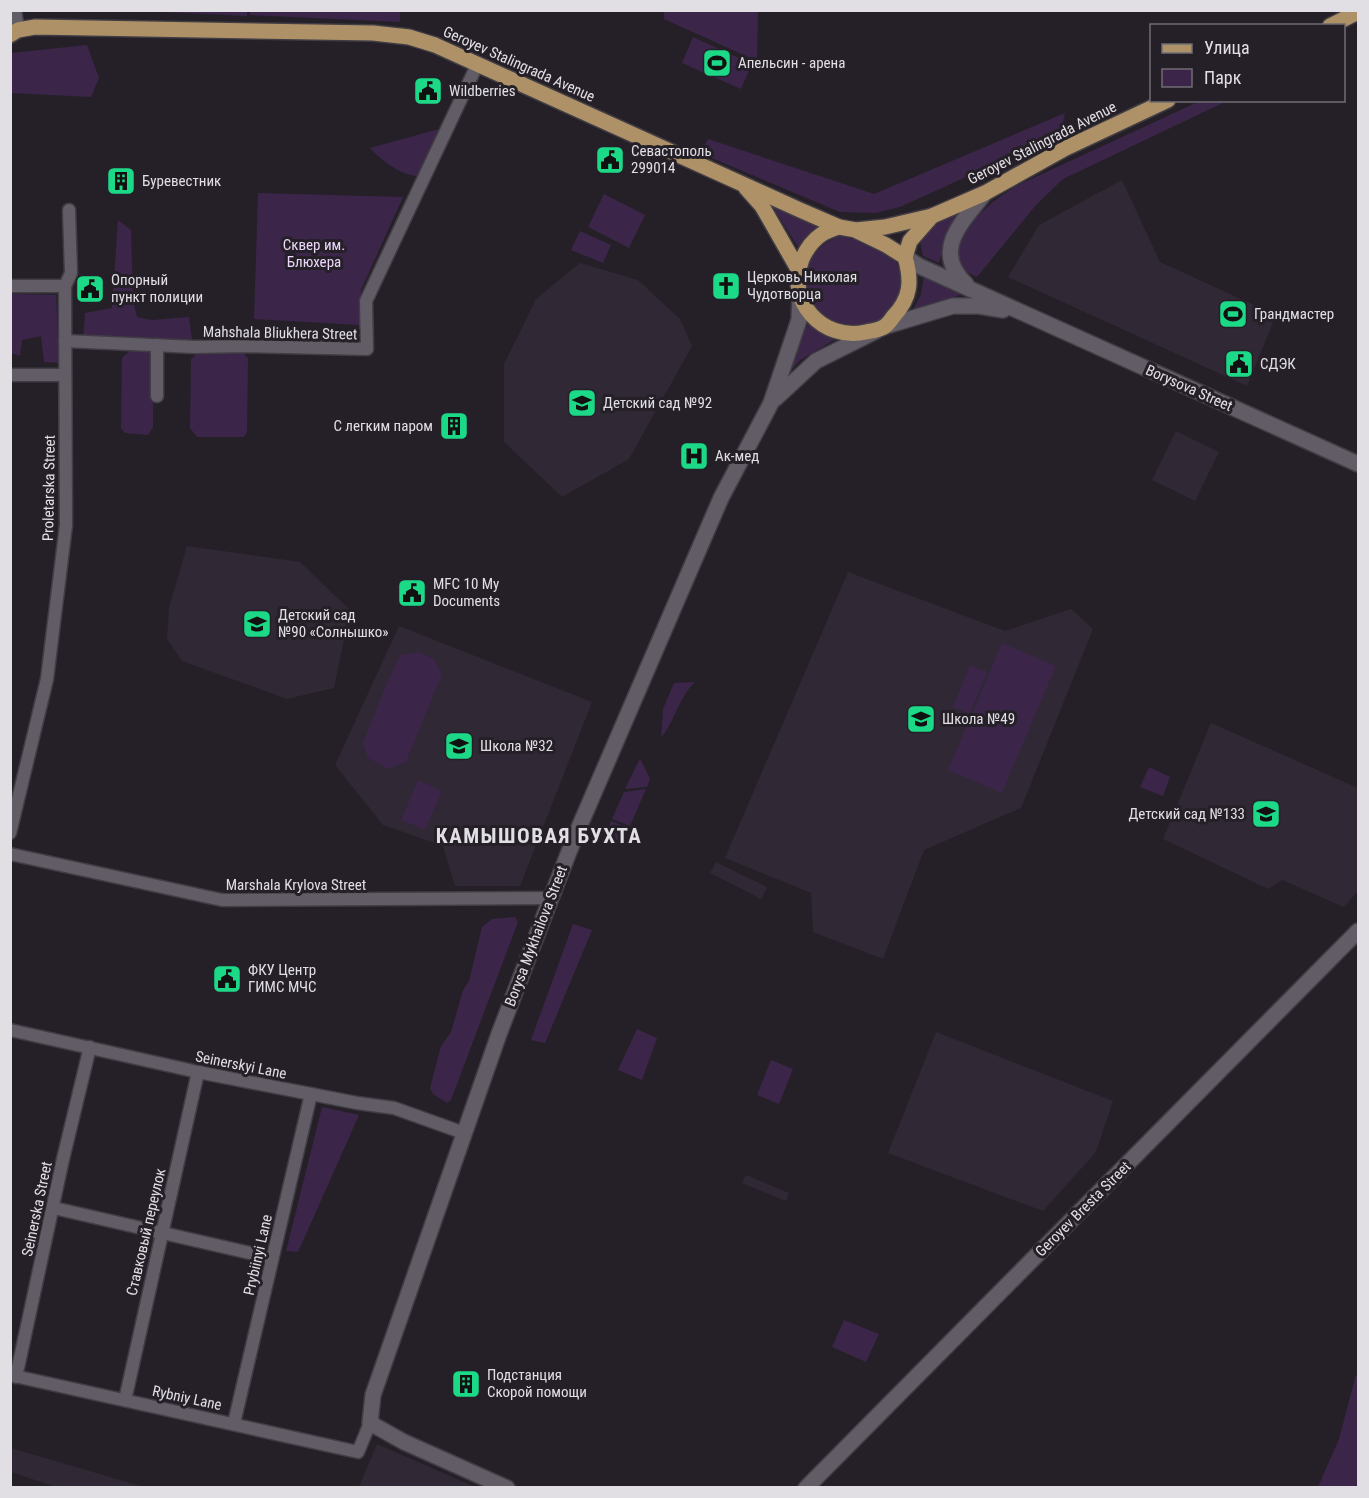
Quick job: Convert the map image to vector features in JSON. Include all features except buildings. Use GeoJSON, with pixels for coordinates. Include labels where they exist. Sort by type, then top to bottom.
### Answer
{"type":"FeatureCollection","features":[{"type":"Feature","properties":{"kind":"main road"},"geometry":{"type":"LineString","coordinates":[[1334,24],[1359,12]]}},
{"type":"Feature","properties":{"kind":"main road","name":"Geroyev Stalingrada Avenue"},"geometry":{"type":"LineString","coordinates":[[14,33],[35,27],[97,27],[373,33],[409,37],[435,45],[839,227],[856,230],[885,227],[932,216],[985,193],[1066,148],[1164,102]]}},
{"type":"Feature","properties":{"kind":"main road","name":"Geroyev Stalingrada Avenue"},"geometry":{"type":"LineString","coordinates":[[742,184],[762,206],[798,269]]}},
{"type":"Feature","properties":{"kind":"main road","name":"Geroyev Stalingrada Avenue"},"geometry":{"type":"LineString","coordinates":[[905,257],[910,242],[932,216]]}},
{"type":"Feature","properties":{"kind":"main road"},"geometry":{"type":"LineString","coordinates":[[839,227],[821,235],[805,251],[798,269],[800,296],[810,313],[823,325],[840,333],[852,335],[883,327],[899,311],[908,294],[910,274],[905,257],[856,230]]}},
{"type":"Feature","properties":{"kind":"street"},"geometry":{"type":"LineString","coordinates":[[14,33],[15,10]]}},
{"type":"Feature","properties":{"kind":"street","name":"Mahshala Bliukhera Street"},"geometry":{"type":"LineString","coordinates":[[65,341],[195,347],[367,349],[366,301],[477,65]]}},
{"type":"Feature","properties":{"kind":"street"},"geometry":{"type":"LineString","coordinates":[[973,290],[956,274],[949,258],[954,236],[985,193]]}},
{"type":"Feature","properties":{"kind":"street","name":"Proletarska Street"},"geometry":{"type":"LineString","coordinates":[[10,833],[48,679],[66,525],[65,286],[70,273],[69,210]]}},
{"type":"Feature","properties":{"kind":"street","name":"Borysova Street"},"geometry":{"type":"LineString","coordinates":[[905,257],[919,266],[1019,312],[1359,464]]}},
{"type":"Feature","properties":{"kind":"street"},"geometry":{"type":"LineString","coordinates":[[10,286],[65,286]]}},
{"type":"Feature","properties":{"kind":"street","name":"Borysa Mykhailova Street"},"geometry":{"type":"LineString","coordinates":[[358,1452],[370,1423],[373,1395],[464,1133],[551,898],[574,839],[721,498],[771,403],[799,320],[800,296]]}},
{"type":"Feature","properties":{"kind":"street","name":"Borysova Street"},"geometry":{"type":"LineString","coordinates":[[883,327],[953,306],[979,306],[1019,312]]}},
{"type":"Feature","properties":{"kind":"street","name":"Borysa Mykhailova Street"},"geometry":{"type":"LineString","coordinates":[[771,403],[816,361],[883,327]]}},
{"type":"Feature","properties":{"kind":"street"},"geometry":{"type":"LineString","coordinates":[[157,345],[157,396]]}},
{"type":"Feature","properties":{"kind":"street"},"geometry":{"type":"LineString","coordinates":[[10,375],[65,375]]}},
{"type":"Feature","properties":{"kind":"street","name":"Marshala Krylova Street"},"geometry":{"type":"LineString","coordinates":[[10,854],[222,900],[551,898]]}},
{"type":"Feature","properties":{"kind":"street","name":"Geroyev Bresta Street"},"geometry":{"type":"LineString","coordinates":[[806,1488],[1359,931]]}},
{"type":"Feature","properties":{"kind":"street","name":"Seinerskyi Lane"},"geometry":{"type":"LineString","coordinates":[[10,1030],[198,1072],[394,1108],[464,1133]]}},
{"type":"Feature","properties":{"kind":"street","name":"Seinerska Street"},"geometry":{"type":"LineString","coordinates":[[13,1376],[90,1047]]}},
{"type":"Feature","properties":{"kind":"street","name":"Ставковый переулок"},"geometry":{"type":"LineString","coordinates":[[124,1400],[198,1072]]}},
{"type":"Feature","properties":{"kind":"street","name":"Prybiinyi Lane"},"geometry":{"type":"LineString","coordinates":[[234,1423],[311,1094]]}},
{"type":"Feature","properties":{"kind":"street"},"geometry":{"type":"LineString","coordinates":[[54,1208],[272,1258]]}},
{"type":"Feature","properties":{"kind":"street","name":"Rybniy Lane"},"geometry":{"type":"LineString","coordinates":[[13,1376],[358,1452]]}},
{"type":"Feature","properties":{"kind":"street"},"geometry":{"type":"LineString","coordinates":[[370,1423],[404,1442],[507,1488]]}},
{"type":"Feature","properties":{"kind":"shaded area"},"geometry":{"type":"Polygon","coordinates":[[[1122,180],[1160,262],[1276,315],[1247,386],[1008,277],[1039,225],[1122,180]]]}},
{"type":"Feature","properties":{"kind":"shaded area","name":"Детский сад №92"},"geometry":{"type":"Polygon","coordinates":[[[580,263],[638,280],[680,319],[692,346],[629,459],[562,497],[504,442],[504,364],[536,299],[580,263]]]}},
{"type":"Feature","properties":{"kind":"shaded area"},"geometry":{"type":"Polygon","coordinates":[[[1176,431],[1219,452],[1195,501],[1152,480],[1176,431]]]}},
{"type":"Feature","properties":{"kind":"shaded area","name":"Детский сад №90 «Солнышко»"},"geometry":{"type":"Polygon","coordinates":[[[187,546],[300,562],[350,610],[334,688],[287,699],[182,661],[167,639],[169,608],[187,546]]]}},
{"type":"Feature","properties":{"kind":"shaded area","name":"Школа №49"},"geometry":{"type":"Polygon","coordinates":[[[848,572],[1005,631],[1071,609],[1093,629],[1021,808],[924,850],[883,959],[813,932],[811,893],[725,858],[848,572]]]}},
{"type":"Feature","properties":{"kind":"shaded area","name":"Школа №32"},"geometry":{"type":"Polygon","coordinates":[[[399,626],[592,702],[520,886],[455,886],[443,846],[383,825],[335,765],[399,626]]]}},
{"type":"Feature","properties":{"kind":"shaded area","name":"Детский сад №133"},"geometry":{"type":"Polygon","coordinates":[[[1211,723],[1358,788],[1358,891],[1344,907],[1282,880],[1268,889],[1163,839],[1211,723]]]}},
{"type":"Feature","properties":{"kind":"shaded area"},"geometry":{"type":"Polygon","coordinates":[[[716,862],[767,887],[761,899],[710,873],[716,862]]]}},
{"type":"Feature","properties":{"kind":"shaded area"},"geometry":{"type":"Polygon","coordinates":[[[936,1032],[1113,1101],[1096,1152],[1043,1211],[888,1153],[936,1032]]]}},
{"type":"Feature","properties":{"kind":"shaded area"},"geometry":{"type":"Polygon","coordinates":[[[746,1175],[789,1193],[786,1201],[742,1183],[746,1175]]]}},
{"type":"Feature","properties":{"kind":"shaded area"},"geometry":{"type":"Polygon","coordinates":[[[377,1444],[475,1487],[359,1487],[377,1444]]]}},
{"type":"Feature","properties":{"kind":"shaded area"},"geometry":{"type":"Polygon","coordinates":[[[10,1448],[144,1487],[56,1487],[11,1472],[10,1448]]]}},
{"type":"Feature","properties":{"kind":"green space"},"geometry":{"type":"Polygon","coordinates":[[[147,11],[247,11],[247,16],[147,11]]]}},
{"type":"Feature","properties":{"kind":"green space"},"geometry":{"type":"Polygon","coordinates":[[[250,11],[400,11],[400,22],[250,15],[250,11]]]}},
{"type":"Feature","properties":{"kind":"green space"},"geometry":{"type":"Polygon","coordinates":[[[664,11],[758,11],[757,61],[664,19],[664,11]]]}},
{"type":"Feature","properties":{"kind":"green space","name":"Апельсин - арена"},"geometry":{"type":"Polygon","coordinates":[[[693,37],[752,64],[741,89],[682,63],[693,37]]]}},
{"type":"Feature","properties":{"kind":"green space"},"geometry":{"type":"Polygon","coordinates":[[[87,45],[99,78],[91,97],[11,93],[11,53],[87,45]]]}},
{"type":"Feature","properties":{"kind":"green space"},"geometry":{"type":"Polygon","coordinates":[[[1198,102],[1225,102],[1063,179],[1036,205],[977,277],[963,270],[958,254],[965,232],[980,214],[1016,186],[1198,102]]]}},
{"type":"Feature","properties":{"kind":"green space"},"geometry":{"type":"Polygon","coordinates":[[[1065,113],[1060,134],[900,207],[875,213],[840,212],[700,153],[708,139],[874,194],[1065,113]]]}},
{"type":"Feature","properties":{"kind":"green space"},"geometry":{"type":"Polygon","coordinates":[[[439,129],[441,132],[422,176],[401,171],[387,163],[370,148],[439,129]]]}},
{"type":"Feature","properties":{"kind":"green space","name":"Сквер им. Блюхера"},"geometry":{"type":"Polygon","coordinates":[[[258,193],[403,197],[361,290],[359,325],[254,319],[258,193]]]}},
{"type":"Feature","properties":{"kind":"green space"},"geometry":{"type":"Polygon","coordinates":[[[604,194],[645,215],[629,248],[588,227],[604,194]]]}},
{"type":"Feature","properties":{"kind":"green space"},"geometry":{"type":"Polygon","coordinates":[[[772,206],[819,227],[808,237],[800,250],[772,206]]]}},
{"type":"Feature","properties":{"kind":"green space"},"geometry":{"type":"Polygon","coordinates":[[[963,209],[948,231],[939,263],[923,256],[920,241],[935,224],[963,209]]]}},
{"type":"Feature","properties":{"kind":"green space"},"geometry":{"type":"Polygon","coordinates":[[[118,220],[131,230],[133,301],[137,317],[152,320],[189,317],[192,340],[83,338],[85,313],[112,308],[118,220]]]}},
{"type":"Feature","properties":{"kind":"green space"},"geometry":{"type":"Polygon","coordinates":[[[580,231],[611,245],[603,263],[571,250],[580,231]]]}},
{"type":"Feature","properties":{"kind":"green space"},"geometry":{"type":"Polygon","coordinates":[[[847,233],[893,256],[905,281],[892,310],[872,323],[853,326],[823,315],[813,303],[807,290],[806,275],[811,260],[822,246],[847,233]]]}},
{"type":"Feature","properties":{"kind":"green space"},"geometry":{"type":"Polygon","coordinates":[[[924,274],[965,293],[911,313],[921,295],[924,274]]]}},
{"type":"Feature","properties":{"kind":"green space"},"geometry":{"type":"Polygon","coordinates":[[[11,294],[56,295],[59,363],[44,362],[41,336],[22,340],[20,356],[11,353],[11,294]]]}},
{"type":"Feature","properties":{"kind":"green space"},"geometry":{"type":"Polygon","coordinates":[[[809,321],[820,332],[834,340],[800,360],[785,377],[809,321]]]}},
{"type":"Feature","properties":{"kind":"green space"},"geometry":{"type":"Polygon","coordinates":[[[132,349],[148,349],[153,357],[153,427],[148,435],[125,433],[121,428],[122,358],[132,349]]]}},
{"type":"Feature","properties":{"kind":"green space"},"geometry":{"type":"Polygon","coordinates":[[[243,352],[248,359],[247,432],[244,437],[197,437],[190,428],[191,359],[198,353],[243,352]]]}},
{"type":"Feature","properties":{"kind":"green space"},"geometry":{"type":"Polygon","coordinates":[[[1002,643],[1056,666],[1002,793],[948,770],[1002,643]]]}},
{"type":"Feature","properties":{"kind":"green space"},"geometry":{"type":"Polygon","coordinates":[[[419,652],[434,659],[442,674],[406,762],[388,769],[368,758],[363,743],[400,655],[419,652]]]}},
{"type":"Feature","properties":{"kind":"green space"},"geometry":{"type":"Polygon","coordinates":[[[970,665],[987,672],[970,714],[953,707],[970,665]]]}},
{"type":"Feature","properties":{"kind":"green space"},"geometry":{"type":"Polygon","coordinates":[[[695,682],[685,695],[661,738],[663,709],[674,683],[695,682]]]}},
{"type":"Feature","properties":{"kind":"green space"},"geometry":{"type":"Polygon","coordinates":[[[640,758],[650,779],[647,787],[625,789],[640,758]]]}},
{"type":"Feature","properties":{"kind":"green space"},"geometry":{"type":"Polygon","coordinates":[[[1149,767],[1170,777],[1163,796],[1140,787],[1149,767]]]}},
{"type":"Feature","properties":{"kind":"green space"},"geometry":{"type":"Polygon","coordinates":[[[418,780],[442,791],[425,830],[401,820],[418,780]]]}},
{"type":"Feature","properties":{"kind":"green space"},"geometry":{"type":"Polygon","coordinates":[[[646,789],[630,826],[612,819],[624,792],[646,789]]]}},
{"type":"Feature","properties":{"kind":"green space"},"geometry":{"type":"Polygon","coordinates":[[[611,821],[629,828],[622,839],[617,840],[611,837],[608,829],[611,821]]]}},
{"type":"Feature","properties":{"kind":"green space"},"geometry":{"type":"Polygon","coordinates":[[[515,917],[518,922],[451,1100],[447,1103],[433,1094],[430,1088],[441,1046],[451,1032],[463,990],[469,981],[482,927],[492,919],[515,917]]]}},
{"type":"Feature","properties":{"kind":"green space"},"geometry":{"type":"Polygon","coordinates":[[[573,924],[592,930],[545,1043],[531,1040],[573,924]]]}},
{"type":"Feature","properties":{"kind":"green space"},"geometry":{"type":"Polygon","coordinates":[[[637,1029],[657,1038],[642,1080],[618,1070],[637,1029]]]}},
{"type":"Feature","properties":{"kind":"green space"},"geometry":{"type":"Polygon","coordinates":[[[771,1060],[793,1069],[779,1104],[757,1095],[771,1060]]]}},
{"type":"Feature","properties":{"kind":"green space"},"geometry":{"type":"Polygon","coordinates":[[[322,1107],[359,1115],[298,1252],[286,1251],[322,1107]]]}},
{"type":"Feature","properties":{"kind":"green space"},"geometry":{"type":"Polygon","coordinates":[[[844,1320],[879,1334],[866,1362],[832,1347],[844,1320]]]}},
{"type":"Feature","properties":{"kind":"green space"},"geometry":{"type":"Polygon","coordinates":[[[1356,1375],[1358,1376],[1358,1487],[1318,1487],[1339,1439],[1356,1375]]]}},
{"type":"Feature","properties":{"kind":"place","name":"Апельсин - арена"},"geometry":{"type":"Point","coordinates":[717,63]}},
{"type":"Feature","properties":{"kind":"place","name":"Wildberries"},"geometry":{"type":"Point","coordinates":[428,91]}},
{"type":"Feature","properties":{"kind":"place","name":"Севастополь 299014"},"geometry":{"type":"Point","coordinates":[610,160]}},
{"type":"Feature","properties":{"kind":"place","name":"Буревестник"},"geometry":{"type":"Point","coordinates":[121,181]}},
{"type":"Feature","properties":{"kind":"place","name":"Церковь Николая Чудотворца"},"geometry":{"type":"Point","coordinates":[726,286]}},
{"type":"Feature","properties":{"kind":"place","name":"Опорный пункт полиции"},"geometry":{"type":"Point","coordinates":[90,289]}},
{"type":"Feature","properties":{"kind":"place","name":"Грандмастер"},"geometry":{"type":"Point","coordinates":[1233,314]}},
{"type":"Feature","properties":{"kind":"place","name":"СДЭК"},"geometry":{"type":"Point","coordinates":[1239,364]}},
{"type":"Feature","properties":{"kind":"place","name":"Детский сад №92"},"geometry":{"type":"Point","coordinates":[582,403]}},
{"type":"Feature","properties":{"kind":"place","name":"С легким паром"},"geometry":{"type":"Point","coordinates":[454,426]}},
{"type":"Feature","properties":{"kind":"place","name":"Ак-мед"},"geometry":{"type":"Point","coordinates":[694,456]}},
{"type":"Feature","properties":{"kind":"place","name":"MFC 10 My Documents"},"geometry":{"type":"Point","coordinates":[412,593]}},
{"type":"Feature","properties":{"kind":"place","name":"Детский сад №90 «Солнышко»"},"geometry":{"type":"Point","coordinates":[257,624]}},
{"type":"Feature","properties":{"kind":"place","name":"Школа №49"},"geometry":{"type":"Point","coordinates":[921,719]}},
{"type":"Feature","properties":{"kind":"place","name":"Школа №32"},"geometry":{"type":"Point","coordinates":[459,746]}},
{"type":"Feature","properties":{"kind":"place","name":"Детский сад №133"},"geometry":{"type":"Point","coordinates":[1266,814]}},
{"type":"Feature","properties":{"kind":"place","name":"ФКУ Центр ГИМС МЧС"},"geometry":{"type":"Point","coordinates":[227,979]}},
{"type":"Feature","properties":{"kind":"place","name":"Подстанция Скорой помощи"},"geometry":{"type":"Point","coordinates":[466,1384]}},
{"type":"Feature","properties":{"kind":"district","name":"КАМЫШОВАЯ БУХТА"},"geometry":{"type":"Point","coordinates":[539,836]}}]}
